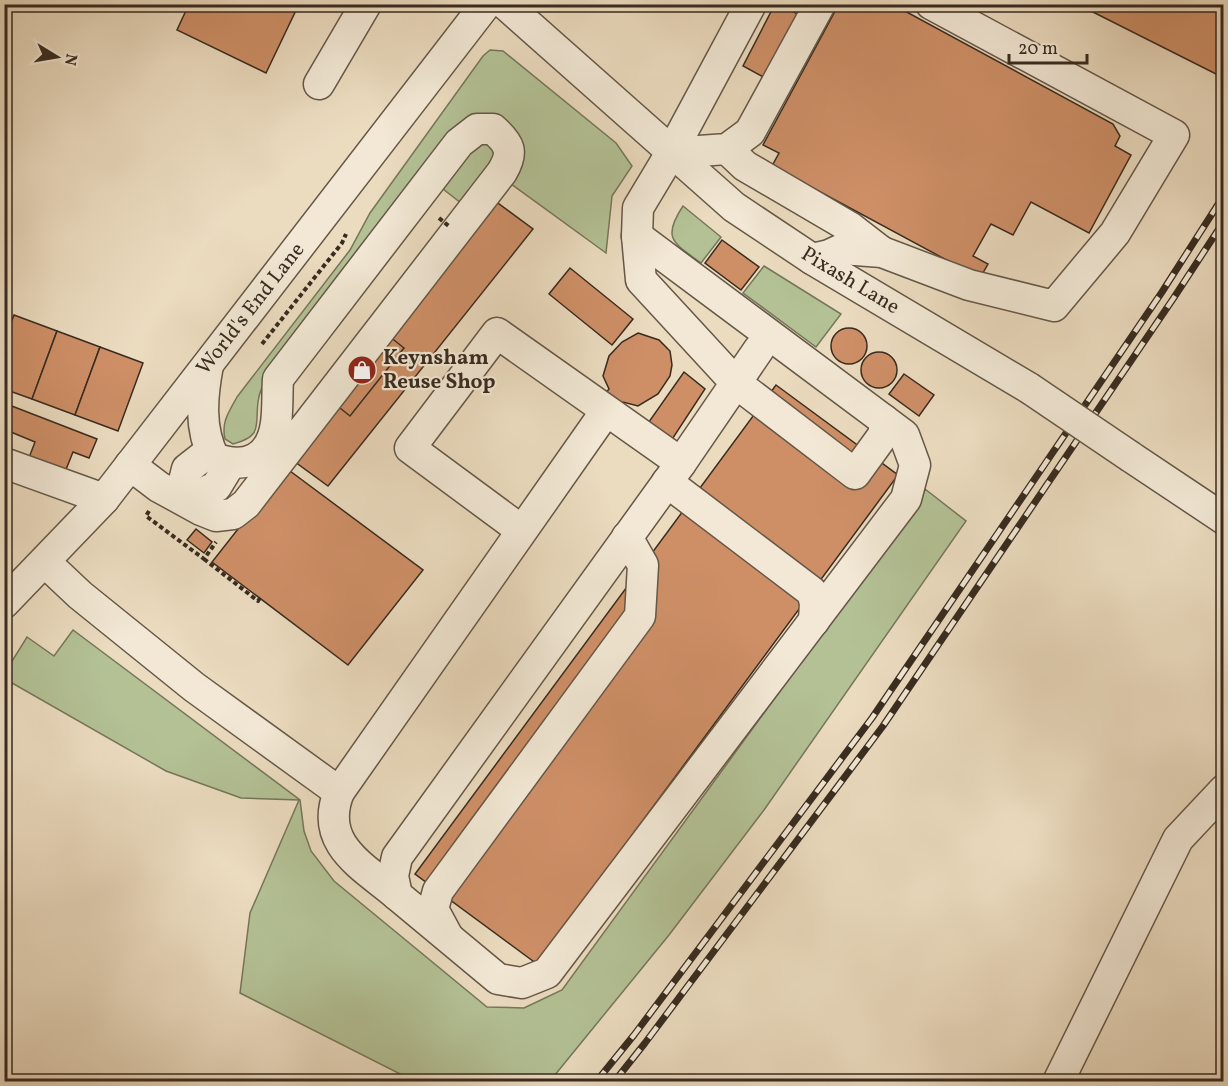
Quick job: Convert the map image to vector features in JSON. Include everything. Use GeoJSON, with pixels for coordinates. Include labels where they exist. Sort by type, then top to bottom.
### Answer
{"type":"FeatureCollection","features":[{"type":"Feature","properties":{"kind":"street"},"geometry":{"type":"LineString","coordinates":[[319,84],[366,4]]}},
{"type":"Feature","properties":{"kind":"street","name":"World's End Lane"},"geometry":{"type":"LineString","coordinates":[[4,603],[104,499],[486,4]]}},
{"type":"Feature","properties":{"kind":"street","name":"Pixash Lane"},"geometry":{"type":"LineString","coordinates":[[505,4],[734,207],[812,259],[1029,388],[1224,519]]}},
{"type":"Feature","properties":{"kind":"street"},"geometry":{"type":"LineString","coordinates":[[751,4],[671,153],[638,208],[641,280],[736,383],[855,474],[884,434],[884,420]]}},
{"type":"Feature","properties":{"kind":"street"},"geometry":{"type":"LineString","coordinates":[[671,153],[727,149],[750,132],[820,4]]}},
{"type":"Feature","properties":{"kind":"street"},"geometry":{"type":"LineString","coordinates":[[812,259],[842,249],[882,252],[969,285],[1054,306],[1115,233],[1174,135],[931,4]]}},
{"type":"Feature","properties":{"kind":"street"},"geometry":{"type":"LineString","coordinates":[[130,465],[159,487],[201,510],[216,516],[233,514],[246,504],[502,172],[509,161],[510,151],[505,140],[493,129],[477,129],[459,143],[278,380],[276,424],[267,449],[250,462],[220,458],[187,469],[182,499]]}},
{"type":"Feature","properties":{"kind":"street"},"geometry":{"type":"LineString","coordinates":[[727,149],[745,166],[851,228],[882,252]]}},
{"type":"Feature","properties":{"kind":"street"},"geometry":{"type":"LineString","coordinates":[[638,247],[759,349],[808,385],[845,392]]}},
{"type":"Feature","properties":{"kind":"street"},"geometry":{"type":"LineString","coordinates":[[606,411],[339,792],[333,807],[335,836],[349,855],[498,979],[522,983],[547,973],[906,499],[915,465],[904,435],[638,247]]}},
{"type":"Feature","properties":{"kind":"street"},"geometry":{"type":"LineString","coordinates":[[521,530],[410,448],[497,333],[606,411],[812,592],[815,603],[814,621]]}},
{"type":"Feature","properties":{"kind":"street"},"geometry":{"type":"LineString","coordinates":[[397,895],[393,876],[397,858],[674,472],[759,349]]}},
{"type":"Feature","properties":{"kind":"street"},"geometry":{"type":"LineString","coordinates":[[208,365],[202,411],[204,428],[220,458]]}},
{"type":"Feature","properties":{"kind":"street"},"geometry":{"type":"LineString","coordinates":[[4,463],[104,499]]}},
{"type":"Feature","properties":{"kind":"street"},"geometry":{"type":"LineString","coordinates":[[448,937],[433,909],[438,891],[640,616],[643,565],[627,537]]}},
{"type":"Feature","properties":{"kind":"street"},"geometry":{"type":"LineString","coordinates":[[45,562],[80,595],[194,687],[339,792]]}},
{"type":"Feature","properties":{"kind":"street"},"geometry":{"type":"LineString","coordinates":[[1059,1082],[1178,839],[1224,789]]}},
{"type":"Feature","properties":{"kind":"path"},"geometry":{"type":"LineString","coordinates":[[439,218],[450,227]]}},
{"type":"Feature","properties":{"kind":"path"},"geometry":{"type":"LineString","coordinates":[[152,508],[146,516],[258,601],[260,598]]}},
{"type":"Feature","properties":{"kind":"path"},"geometry":{"type":"LineString","coordinates":[[204,559],[220,537]]}},
{"type":"Feature","properties":{"kind":"green space"},"geometry":{"type":"Polygon","coordinates":[[[490,50],[503,51],[616,143],[632,166],[612,196],[606,253],[507,181],[498,122],[267,379],[259,396],[257,424],[253,434],[233,444],[225,439],[225,422],[237,397],[350,250],[370,213],[483,56],[490,50]]]}},
{"type":"Feature","properties":{"kind":"green space"},"geometry":{"type":"Polygon","coordinates":[[[491,139],[501,155],[466,207],[438,185],[467,147],[491,139]]]}},
{"type":"Feature","properties":{"kind":"green space"},"geometry":{"type":"Polygon","coordinates":[[[683,206],[721,237],[701,263],[678,245],[672,233],[676,217],[683,206]]]}},
{"type":"Feature","properties":{"kind":"green space"},"geometry":{"type":"Polygon","coordinates":[[[764,266],[841,314],[816,347],[743,293],[764,266]]]}},
{"type":"Feature","properties":{"kind":"green space"},"geometry":{"type":"Polygon","coordinates":[[[925,489],[966,521],[764,810],[669,935],[550,1081],[414,1081],[240,993],[250,913],[299,800],[241,798],[166,771],[5,679],[4,674],[27,637],[54,656],[73,630],[300,800],[304,831],[311,851],[334,881],[487,1007],[524,1008],[562,990],[925,489]]]}},
{"type":"Feature","properties":{"kind":"building"},"geometry":{"type":"Polygon","coordinates":[[[189,4],[299,4],[266,73],[177,30],[189,4]]]}},
{"type":"Feature","properties":{"kind":"building"},"geometry":{"type":"Polygon","coordinates":[[[775,4],[780,4],[801,16],[767,79],[743,66],[775,4]]]}},
{"type":"Feature","properties":{"kind":"building"},"geometry":{"type":"Polygon","coordinates":[[[839,4],[892,4],[1113,124],[1120,136],[1115,146],[1131,155],[1089,233],[1031,202],[1013,235],[991,224],[973,256],[988,264],[980,278],[772,166],[779,153],[763,145],[839,4]]]}},
{"type":"Feature","properties":{"kind":"building"},"geometry":{"type":"Polygon","coordinates":[[[1077,4],[1224,4],[1224,78],[1077,4]]]}},
{"type":"Feature","properties":{"kind":"building"},"geometry":{"type":"Polygon","coordinates":[[[479,189],[533,229],[328,486],[276,448],[479,189]]]}},
{"type":"Feature","properties":{"kind":"building"},"geometry":{"type":"Polygon","coordinates":[[[722,240],[759,267],[741,290],[705,263],[722,240]]]}},
{"type":"Feature","properties":{"kind":"building"},"geometry":{"type":"Polygon","coordinates":[[[570,268],[633,319],[612,345],[549,294],[570,268]]]}},
{"type":"Feature","properties":{"kind":"building"},"geometry":{"type":"Polygon","coordinates":[[[14,315],[57,331],[32,399],[4,389],[4,341],[14,315]]]}},
{"type":"Feature","properties":{"kind":"building","name":"Keynsham Reuse Shop"},"geometry":{"type":"Polygon","coordinates":[[[374,324],[404,348],[350,416],[320,392],[374,324]]]}},
{"type":"Feature","properties":{"kind":"building"},"geometry":{"type":"Polygon","coordinates":[[[849,328],[862,333],[867,346],[862,359],[849,364],[836,359],[831,346],[836,333],[849,328]]]}},
{"type":"Feature","properties":{"kind":"building"},"geometry":{"type":"Polygon","coordinates":[[[57,331],[100,347],[75,415],[32,399],[57,331]]]}},
{"type":"Feature","properties":{"kind":"building"},"geometry":{"type":"Polygon","coordinates":[[[638,333],[659,340],[670,351],[672,365],[670,376],[658,394],[638,406],[623,402],[619,406],[604,395],[609,389],[603,376],[609,356],[622,342],[638,333]]]}},
{"type":"Feature","properties":{"kind":"building"},"geometry":{"type":"Polygon","coordinates":[[[100,347],[143,363],[118,431],[75,415],[100,347]]]}},
{"type":"Feature","properties":{"kind":"building"},"geometry":{"type":"Polygon","coordinates":[[[879,352],[891,358],[897,370],[891,382],[879,388],[867,382],[861,370],[867,358],[879,352]]]}},
{"type":"Feature","properties":{"kind":"building"},"geometry":{"type":"Polygon","coordinates":[[[684,372],[705,389],[669,444],[646,426],[684,372]]]}},
{"type":"Feature","properties":{"kind":"building"},"geometry":{"type":"Polygon","coordinates":[[[904,374],[934,395],[919,416],[889,394],[904,374]]]}},
{"type":"Feature","properties":{"kind":"building"},"geometry":{"type":"Polygon","coordinates":[[[776,385],[898,475],[537,964],[415,874],[776,385]]]}},
{"type":"Feature","properties":{"kind":"building"},"geometry":{"type":"Polygon","coordinates":[[[4,403],[97,439],[89,458],[73,452],[63,477],[27,463],[35,442],[6,430],[4,433],[4,403]]]}},
{"type":"Feature","properties":{"kind":"building"},"geometry":{"type":"Polygon","coordinates":[[[286,468],[423,570],[348,665],[212,562],[286,468]]]}},
{"type":"Feature","properties":{"kind":"building"},"geometry":{"type":"Polygon","coordinates":[[[196,529],[212,542],[204,553],[187,540],[196,529]]]}},
{"type":"Feature","properties":{"kind":"railway"},"geometry":{"type":"LineString","coordinates":[[596,1082],[634,1035],[872,718],[1162,292],[1224,195]]}},
{"type":"Feature","properties":{"kind":"railway"},"geometry":{"type":"LineString","coordinates":[[614,1082],[883,726],[1224,221]]}},
{"type":"Feature","properties":{"kind":"place","name":"Keynsham Reuse Shop"},"geometry":{"type":"Point","coordinates":[362,370]}}]}
